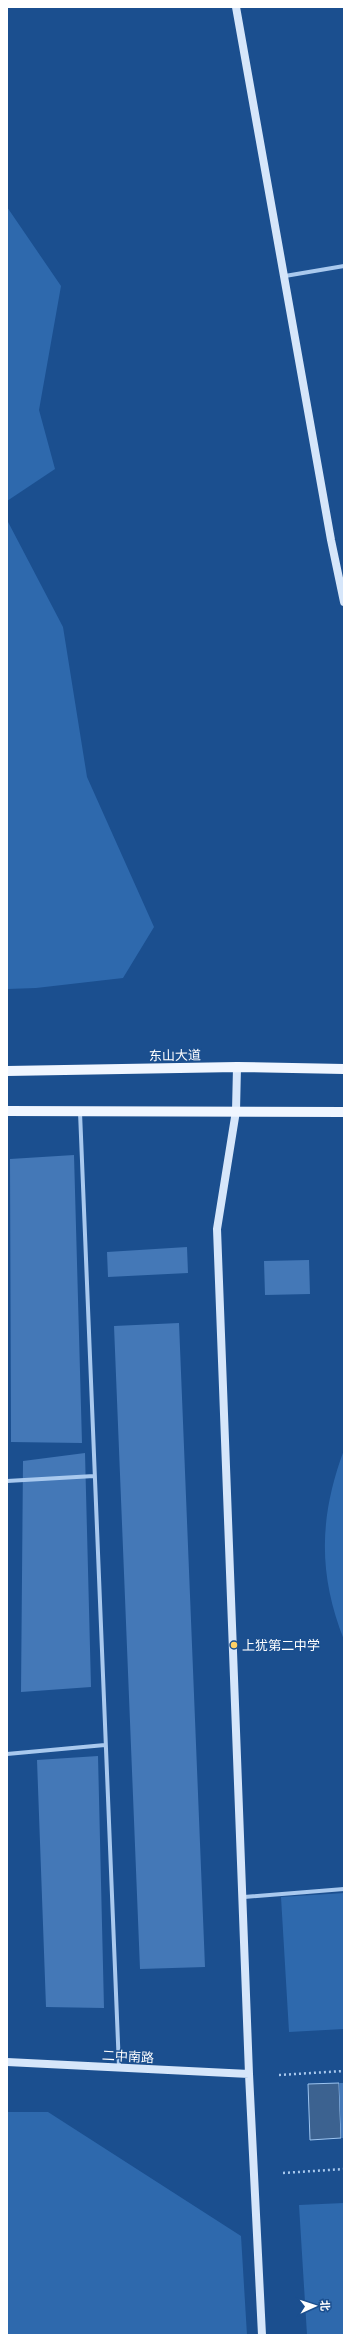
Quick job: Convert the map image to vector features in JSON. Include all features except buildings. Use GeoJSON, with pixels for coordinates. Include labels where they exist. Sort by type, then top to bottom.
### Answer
{"type":"FeatureCollection","features":[{"type":"Feature","properties":{"kind":"main road","name":"东山大道"},"geometry":{"type":"LineString","coordinates":[[7,1071],[237,1067],[344,1069]]}},
{"type":"Feature","properties":{"kind":"main road"},"geometry":{"type":"LineString","coordinates":[[7,1110],[344,1112]]}},
{"type":"Feature","properties":{"kind":"street"},"geometry":{"type":"LineString","coordinates":[[236,7],[331,540],[344,602]]}},
{"type":"Feature","properties":{"kind":"street"},"geometry":{"type":"LineString","coordinates":[[285,276],[344,266]]}},
{"type":"Feature","properties":{"kind":"street"},"geometry":{"type":"LineString","coordinates":[[237,1067],[236,1111],[217,1229],[244,1897],[249,2074],[262,2335]]}},
{"type":"Feature","properties":{"kind":"street"},"geometry":{"type":"LineString","coordinates":[[80,1111],[118,2067]]}},
{"type":"Feature","properties":{"kind":"street"},"geometry":{"type":"LineString","coordinates":[[7,1481],[94,1476]]}},
{"type":"Feature","properties":{"kind":"street"},"geometry":{"type":"LineString","coordinates":[[7,1754],[105,1745]]}},
{"type":"Feature","properties":{"kind":"street"},"geometry":{"type":"LineString","coordinates":[[244,1897],[344,1889]]}},
{"type":"Feature","properties":{"kind":"street","name":"二中南路"},"geometry":{"type":"LineString","coordinates":[[7,2062],[249,2074]]}},
{"type":"Feature","properties":{"kind":"path"},"geometry":{"type":"LineString","coordinates":[[279,2075],[344,2071]]}},
{"type":"Feature","properties":{"kind":"path"},"geometry":{"type":"LineString","coordinates":[[283,2173],[344,2169]]}},
{"type":"Feature","properties":{"kind":"shaded area"},"geometry":{"type":"Polygon","coordinates":[[[7,207],[61,286],[39,410],[55,469],[7,501],[7,207]]]}},
{"type":"Feature","properties":{"kind":"shaded area"},"geometry":{"type":"Polygon","coordinates":[[[7,520],[63,627],[87,777],[154,927],[123,978],[36,988],[7,989],[7,520]]]}},
{"type":"Feature","properties":{"kind":"shaded area"},"geometry":{"type":"Polygon","coordinates":[[[344,1450],[344,1640],[330,1592],[326,1569],[325,1545],[326,1522],[330,1499],[344,1450]]]}},
{"type":"Feature","properties":{"kind":"shaded area"},"geometry":{"type":"Polygon","coordinates":[[[344,1893],[344,2029],[289,2032],[281,1897],[344,1893]]]}},
{"type":"Feature","properties":{"kind":"shaded area"},"geometry":{"type":"Polygon","coordinates":[[[339,2083],[341,2138],[310,2140],[308,2084],[339,2083]]]}},
{"type":"Feature","properties":{"kind":"shaded area"},"geometry":{"type":"Polygon","coordinates":[[[7,2112],[48,2112],[241,2236],[247,2335],[7,2335],[7,2112]]]}},
{"type":"Feature","properties":{"kind":"shaded area"},"geometry":{"type":"Polygon","coordinates":[[[344,2203],[344,2335],[307,2335],[299,2205],[344,2203]]]}},
{"type":"Feature","properties":{"kind":"place","name":"上犹第二中学"},"geometry":{"type":"Point","coordinates":[234,1645]}}]}
